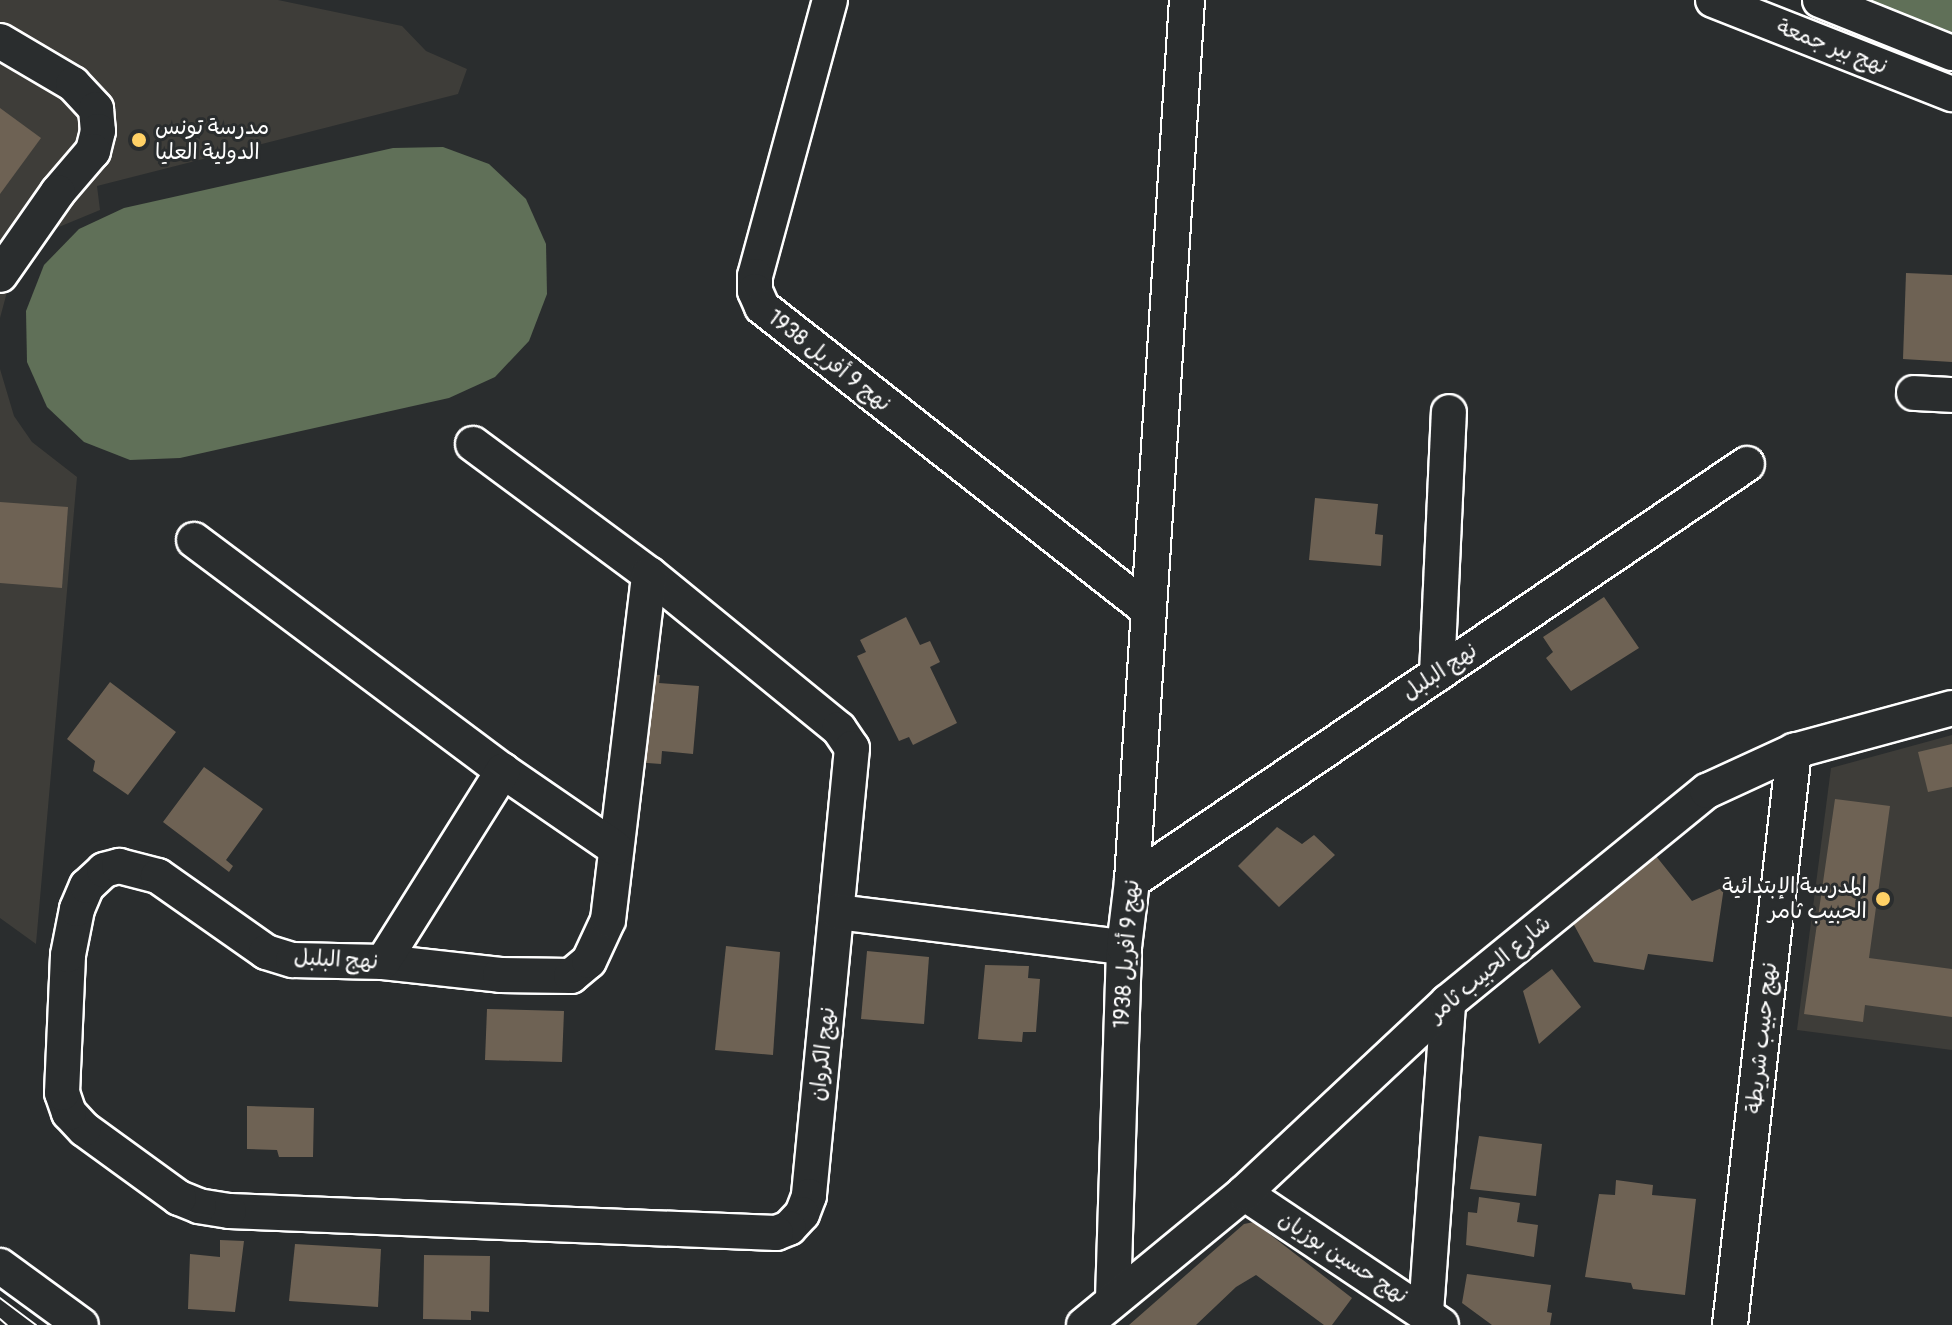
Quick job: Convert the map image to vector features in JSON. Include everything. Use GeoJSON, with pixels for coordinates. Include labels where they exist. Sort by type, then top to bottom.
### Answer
{"type":"FeatureCollection","features":[{"type":"Feature","properties":{"kind":"street","name":"نهج 9 أفريل 1938"},"geometry":{"type":"LineString","coordinates":[[830,0],[755,276],[755,291],[762,307],[1148,610]]}},
{"type":"Feature","properties":{"kind":"street","name":"نهج 9 أفريل 1938"},"geometry":{"type":"LineString","coordinates":[[1113,1299],[1124,947],[1132,881],[1187,0]]}},
{"type":"Feature","properties":{"kind":"street","name":"نهج بير جمعة"},"geometry":{"type":"LineString","coordinates":[[1713,0],[1952,94]]}},
{"type":"Feature","properties":{"kind":"street","name":"نهج بير جمعة"},"geometry":{"type":"LineString","coordinates":[[1820,0],[1952,53]]}},
{"type":"Feature","properties":{"kind":"street"},"geometry":{"type":"LineString","coordinates":[[0,41],[73,84],[96,109],[98,131],[93,151],[58,192],[0,275]]}},
{"type":"Feature","properties":{"kind":"street"},"geometry":{"type":"LineString","coordinates":[[1914,393],[1952,395]]}},
{"type":"Feature","properties":{"kind":"street"},"geometry":{"type":"LineString","coordinates":[[1437,674],[1449,412]]}},
{"type":"Feature","properties":{"kind":"street","name":"نهج الكروان"},"geometry":{"type":"LineString","coordinates":[[179,1198],[199,1206],[229,1211],[776,1233],[789,1228],[802,1214],[809,1196],[852,748],[839,729],[649,574],[473,444]]}},
{"type":"Feature","properties":{"kind":"street","name":"نهج البلبل"},"geometry":{"type":"LineString","coordinates":[[1132,881],[1747,464]]}},
{"type":"Feature","properties":{"kind":"street"},"geometry":{"type":"LineString","coordinates":[[194,540],[503,771],[615,848]]}},
{"type":"Feature","properties":{"kind":"street","name":"نهج البلبل"},"geometry":{"type":"LineString","coordinates":[[179,1198],[84,1129],[69,1113],[62,1093],[68,955],[77,909],[87,886],[104,870],[119,866],[140,869],[158,876],[266,952],[293,960],[383,962],[500,975],[571,976],[589,961],[601,941],[608,920],[649,574]]}},
{"type":"Feature","properties":{"kind":"street","name":"شارع الحبيب ثامر"},"geometry":{"type":"LineString","coordinates":[[1084,1325],[1244,1193],[1448,1002],[1707,791],[1794,751],[1952,708]]}},
{"type":"Feature","properties":{"kind":"street","name":"نهج حبيب شريطة"},"geometry":{"type":"LineString","coordinates":[[1730,1325],[1794,751]]}},
{"type":"Feature","properties":{"kind":"street"},"geometry":{"type":"LineString","coordinates":[[383,962],[503,771]]}},
{"type":"Feature","properties":{"kind":"street"},"geometry":{"type":"LineString","coordinates":[[837,912],[1124,947]]}},
{"type":"Feature","properties":{"kind":"street"},"geometry":{"type":"LineString","coordinates":[[1434,1319],[1448,1002]]}},
{"type":"Feature","properties":{"kind":"street","name":"نهج حسين بوزيان"},"geometry":{"type":"LineString","coordinates":[[1244,1193],[1434,1319]]}},
{"type":"Feature","properties":{"kind":"street"},"geometry":{"type":"LineString","coordinates":[[0,1266],[81,1325]]}},
{"type":"Feature","properties":{"kind":"shaded area","name":"مدرسة تونس الدولية العليا"},"geometry":{"type":"Polygon","coordinates":[[[0,0],[278,0],[402,26],[426,51],[467,69],[458,94],[97,186],[100,210],[54,229],[30,254],[7,292],[0,318],[0,0]]]}},
{"type":"Feature","properties":{"kind":"shaded area"},"geometry":{"type":"Polygon","coordinates":[[[0,369],[14,416],[32,442],[77,477],[36,944],[0,918],[0,369]]]}},
{"type":"Feature","properties":{"kind":"shaded area","name":"المدرسة الإبتدائية الحبيب ثامر"},"geometry":{"type":"Polygon","coordinates":[[[1952,735],[1952,1050],[1797,1030],[1831,768],[1952,735]]]}},
{"type":"Feature","properties":{"kind":"green space"},"geometry":{"type":"Polygon","coordinates":[[[1869,0],[1952,0],[1952,32],[1869,0]]]}},
{"type":"Feature","properties":{"kind":"green space"},"geometry":{"type":"Polygon","coordinates":[[[443,147],[489,164],[526,199],[546,244],[547,294],[529,341],[495,377],[449,398],[180,458],[130,460],[84,442],[47,407],[27,362],[26,311],[44,265],[79,229],[124,208],[393,148],[443,147]]]}},
{"type":"Feature","properties":{"kind":"building"},"geometry":{"type":"Polygon","coordinates":[[[0,108],[41,138],[0,194],[0,108]]]}},
{"type":"Feature","properties":{"kind":"building"},"geometry":{"type":"Polygon","coordinates":[[[1906,273],[1952,275],[1952,362],[1903,359],[1906,273]]]}},
{"type":"Feature","properties":{"kind":"building"},"geometry":{"type":"Polygon","coordinates":[[[1315,498],[1378,504],[1375,534],[1383,535],[1381,566],[1309,560],[1315,498]]]}},
{"type":"Feature","properties":{"kind":"building"},"geometry":{"type":"Polygon","coordinates":[[[0,502],[68,507],[62,588],[0,583],[0,502]]]}},
{"type":"Feature","properties":{"kind":"building"},"geometry":{"type":"Polygon","coordinates":[[[1604,597],[1639,648],[1571,691],[1546,658],[1553,652],[1543,637],[1604,597]]]}},
{"type":"Feature","properties":{"kind":"building"},"geometry":{"type":"Polygon","coordinates":[[[906,617],[920,645],[930,641],[940,662],[930,667],[957,723],[913,745],[909,737],[899,741],[857,656],[866,652],[860,640],[906,617]]]}},
{"type":"Feature","properties":{"kind":"building"},"geometry":{"type":"Polygon","coordinates":[[[641,674],[660,675],[659,683],[699,686],[693,754],[662,751],[661,764],[634,762],[641,674]]]}},
{"type":"Feature","properties":{"kind":"building"},"geometry":{"type":"Polygon","coordinates":[[[110,682],[176,732],[128,795],[93,771],[95,761],[67,739],[110,682]]]}},
{"type":"Feature","properties":{"kind":"building"},"geometry":{"type":"Polygon","coordinates":[[[1952,744],[1952,787],[1928,792],[1918,752],[1952,744]]]}},
{"type":"Feature","properties":{"kind":"building"},"geometry":{"type":"Polygon","coordinates":[[[204,767],[263,809],[226,860],[233,866],[229,872],[163,822],[204,767]]]}},
{"type":"Feature","properties":{"kind":"building"},"geometry":{"type":"Polygon","coordinates":[[[1835,799],[1890,806],[1869,958],[1952,969],[1952,1017],[1865,1005],[1863,1022],[1804,1014],[1835,799]]]}},
{"type":"Feature","properties":{"kind":"building"},"geometry":{"type":"Polygon","coordinates":[[[1277,827],[1302,844],[1314,835],[1335,855],[1279,907],[1238,866],[1277,827]]]}},
{"type":"Feature","properties":{"kind":"building"},"geometry":{"type":"Polygon","coordinates":[[[1652,851],[1692,901],[1724,887],[1713,962],[1648,954],[1644,970],[1594,962],[1567,912],[1652,851]]]}},
{"type":"Feature","properties":{"kind":"building"},"geometry":{"type":"Polygon","coordinates":[[[726,946],[780,952],[773,1055],[715,1050],[726,946]]]}},
{"type":"Feature","properties":{"kind":"building"},"geometry":{"type":"Polygon","coordinates":[[[867,951],[929,957],[924,1024],[861,1019],[867,951]]]}},
{"type":"Feature","properties":{"kind":"building"},"geometry":{"type":"Polygon","coordinates":[[[985,965],[1029,966],[1028,978],[1040,979],[1036,1032],[1023,1032],[1022,1042],[978,1039],[985,965]]]}},
{"type":"Feature","properties":{"kind":"building"},"geometry":{"type":"Polygon","coordinates":[[[1552,969],[1581,1007],[1539,1044],[1523,991],[1552,969]]]}},
{"type":"Feature","properties":{"kind":"building"},"geometry":{"type":"Polygon","coordinates":[[[487,1009],[564,1011],[562,1062],[485,1060],[487,1009]]]}},
{"type":"Feature","properties":{"kind":"building"},"geometry":{"type":"Polygon","coordinates":[[[247,1106],[314,1108],[313,1157],[279,1157],[277,1150],[247,1149],[247,1106]]]}},
{"type":"Feature","properties":{"kind":"building"},"geometry":{"type":"Polygon","coordinates":[[[1479,1136],[1542,1144],[1536,1196],[1470,1189],[1479,1136]]]}},
{"type":"Feature","properties":{"kind":"building"},"geometry":{"type":"Polygon","coordinates":[[[1616,1180],[1653,1185],[1652,1195],[1696,1199],[1685,1295],[1633,1289],[1631,1283],[1585,1277],[1599,1194],[1615,1195],[1616,1180]]]}},
{"type":"Feature","properties":{"kind":"building"},"geometry":{"type":"Polygon","coordinates":[[[1479,1197],[1520,1203],[1517,1222],[1538,1225],[1534,1257],[1466,1245],[1468,1212],[1477,1213],[1479,1197]]]}},
{"type":"Feature","properties":{"kind":"building"},"geometry":{"type":"Polygon","coordinates":[[[1254,1222],[1352,1298],[1332,1325],[1324,1325],[1256,1275],[1236,1287],[1196,1325],[1129,1325],[1244,1224],[1254,1222]]]}},
{"type":"Feature","properties":{"kind":"building"},"geometry":{"type":"Polygon","coordinates":[[[220,1240],[244,1241],[235,1312],[188,1309],[190,1254],[220,1257],[220,1240]]]}},
{"type":"Feature","properties":{"kind":"building"},"geometry":{"type":"Polygon","coordinates":[[[295,1244],[381,1249],[378,1307],[289,1301],[295,1244]]]}},
{"type":"Feature","properties":{"kind":"building"},"geometry":{"type":"Polygon","coordinates":[[[424,1255],[490,1256],[489,1312],[471,1311],[471,1320],[423,1319],[424,1255]]]}},
{"type":"Feature","properties":{"kind":"building"},"geometry":{"type":"Polygon","coordinates":[[[1467,1274],[1551,1285],[1547,1312],[1552,1313],[1550,1325],[1492,1325],[1462,1303],[1467,1274]]]}},
{"type":"Feature","properties":{"kind":"tram line"},"geometry":{"type":"LineString","coordinates":[[0,1298],[36,1325]]}},
{"type":"Feature","properties":{"kind":"tram line"},"geometry":{"type":"LineString","coordinates":[[0,1319],[7,1325]]}},
{"type":"Feature","properties":{"kind":"place","name":"مدرسة تونس الدولية العليا"},"geometry":{"type":"Point","coordinates":[139,140]}},
{"type":"Feature","properties":{"kind":"place","name":"المدرسة الإبتدائية الحبيب ثامر"},"geometry":{"type":"Point","coordinates":[1883,899]}}]}
